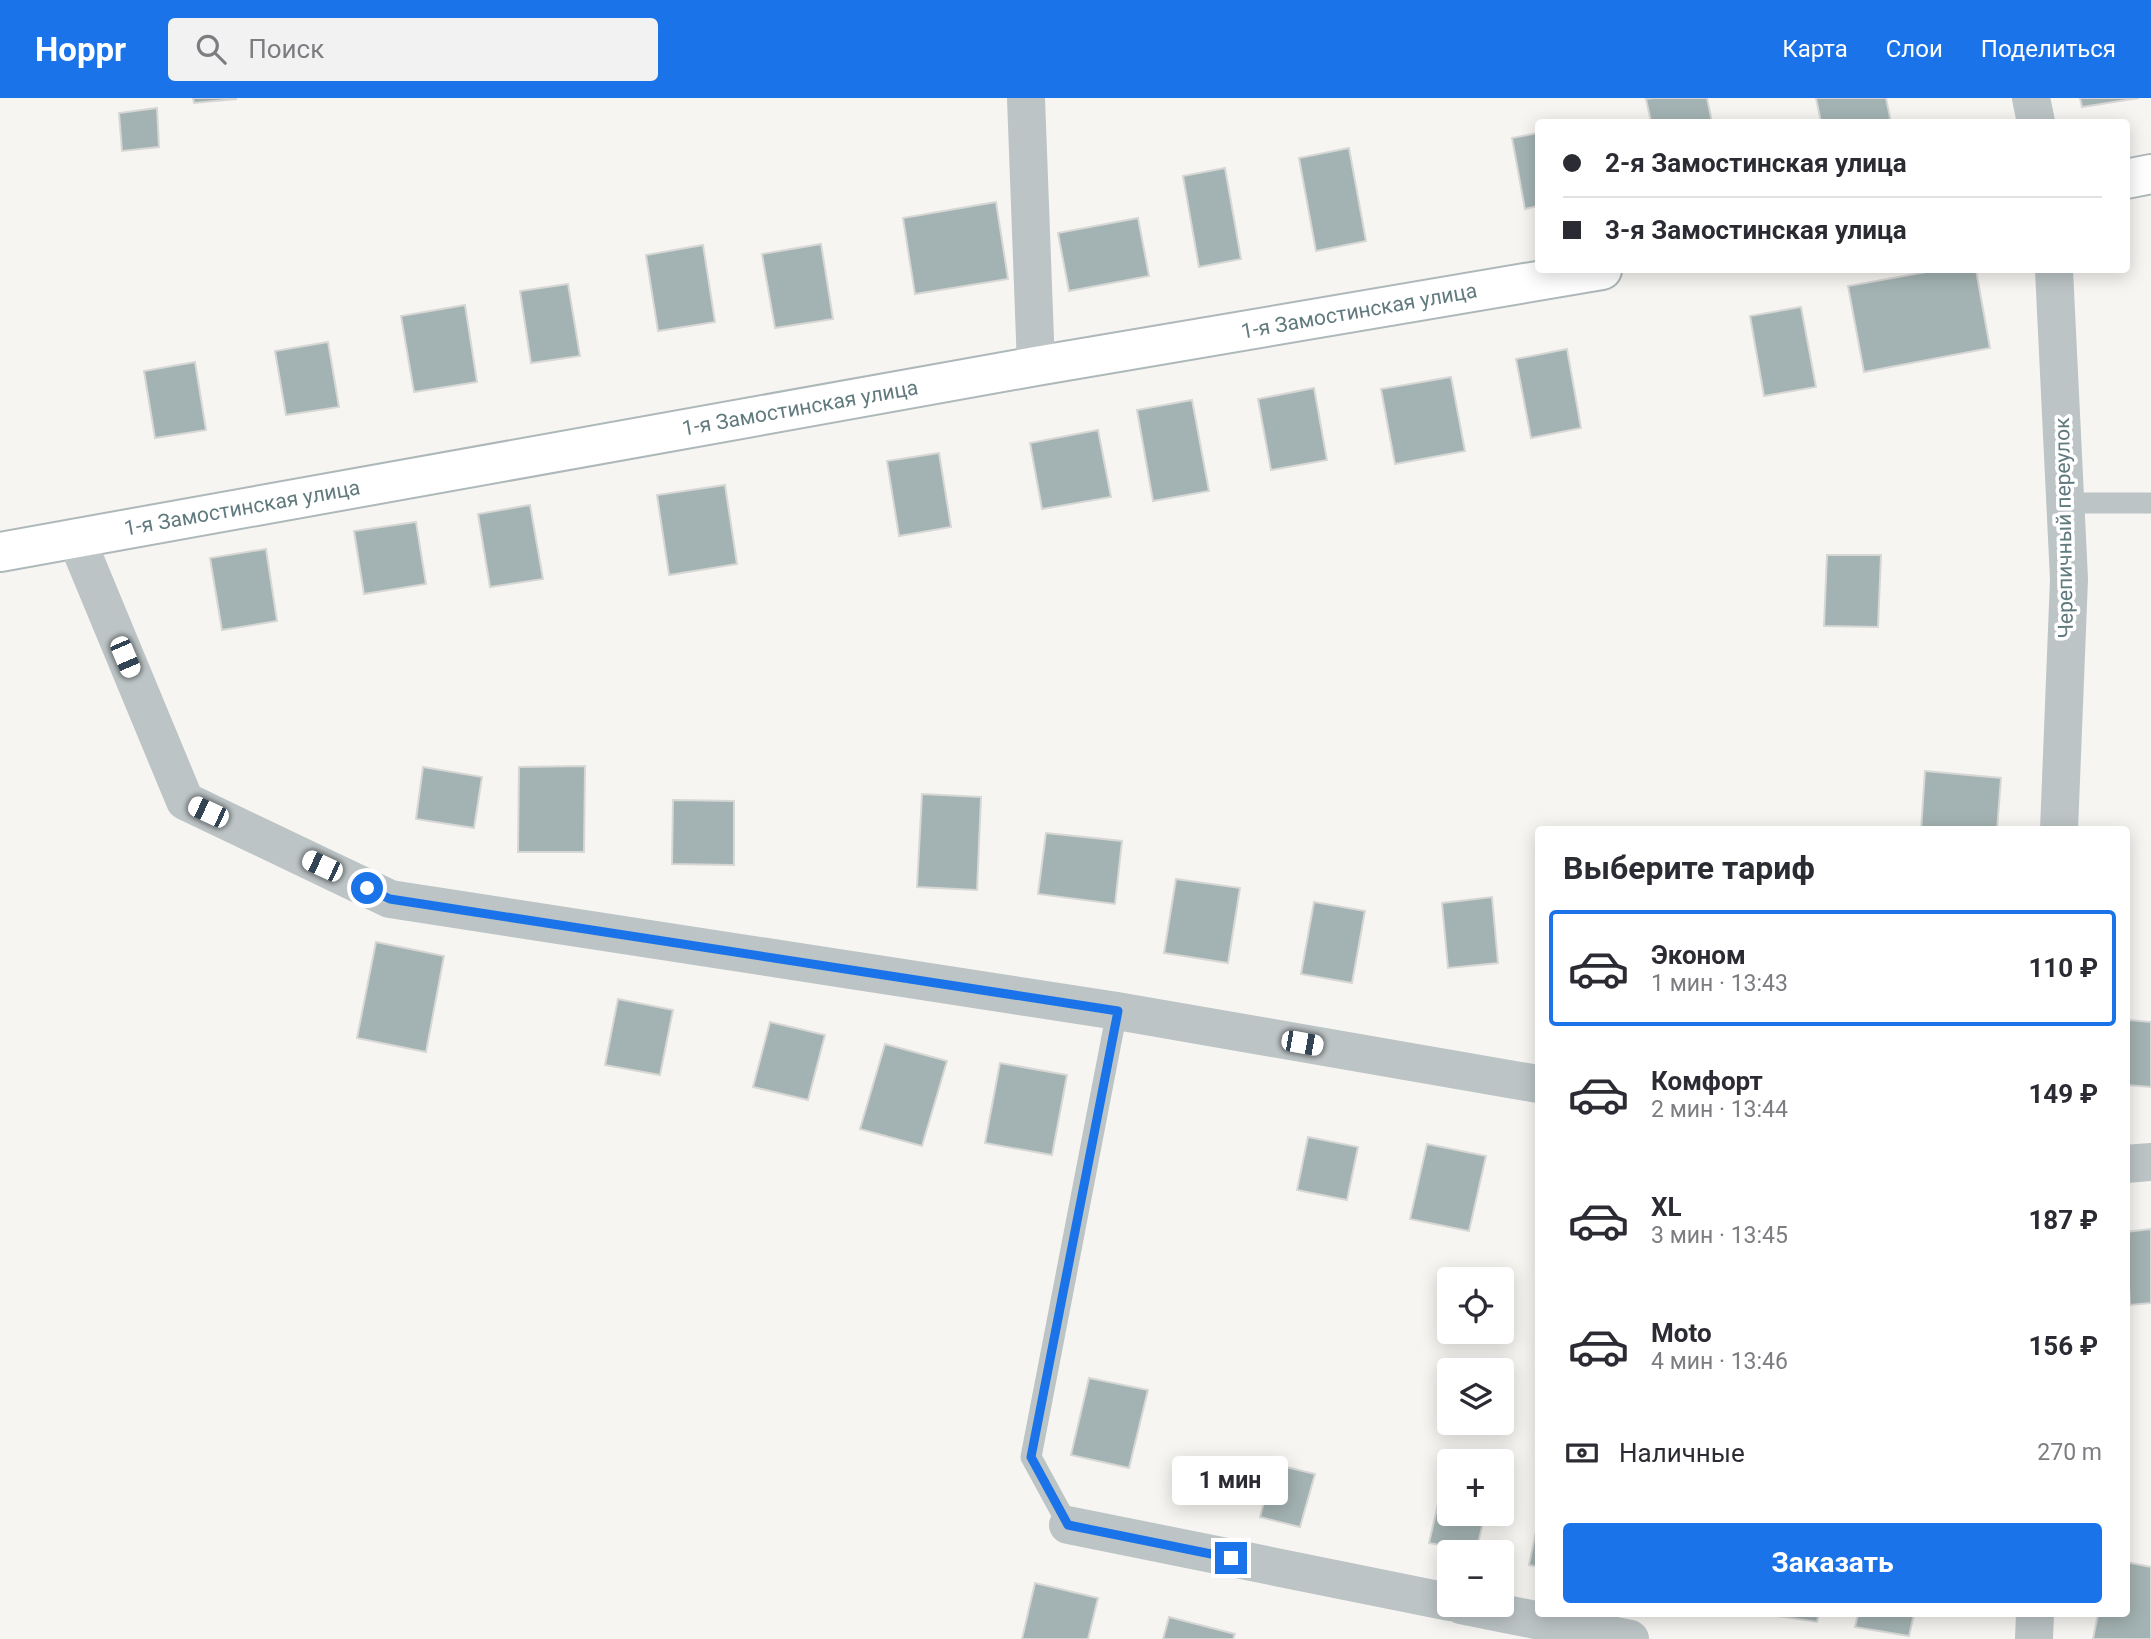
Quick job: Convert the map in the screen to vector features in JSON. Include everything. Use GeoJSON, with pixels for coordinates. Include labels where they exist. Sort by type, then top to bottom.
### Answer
{"type":"FeatureCollection","features":[{"type":"Feature","properties":{"kind":"street"},"geometry":{"type":"LineString","coordinates":[[1026,98],[1037,366]]}},
{"type":"Feature","properties":{"kind":"street"},"geometry":{"type":"LineString","coordinates":[[2031,98],[2035,119]]}},
{"type":"Feature","properties":{"kind":"street"},"geometry":{"type":"LineString","coordinates":[[2130,178],[2151,174]]}},
{"type":"Feature","properties":{"kind":"street","name":"1-я Замостинская улица"},"geometry":{"type":"LineString","coordinates":[[0,552],[1037,366],[1584,273]]}},
{"type":"Feature","properties":{"kind":"street","name":"Черепичный переулок"},"geometry":{"type":"LineString","coordinates":[[2054,273],[2069,579],[2059,826]]}},
{"type":"Feature","properties":{"kind":"street"},"geometry":{"type":"LineString","coordinates":[[76,538],[185,801],[390,899],[1118,1011],[1535,1083]]}},
{"type":"Feature","properties":{"kind":"street"},"geometry":{"type":"LineString","coordinates":[[2130,1164],[2151,1162]]}},
{"type":"Feature","properties":{"kind":"street"},"geometry":{"type":"LineString","coordinates":[[1068,1525],[1437,1600]]}},
{"type":"Feature","properties":{"kind":"street"},"geometry":{"type":"LineString","coordinates":[[1514,1616],[1630,1639]]}},
{"type":"Feature","properties":{"kind":"street"},"geometry":{"type":"LineString","coordinates":[[2034,1639],[2035,1617]]}},
{"type":"Feature","properties":{"kind":"lane"},"geometry":{"type":"LineString","coordinates":[[2065,503],[2151,503]]}},
{"type":"Feature","properties":{"kind":"lane"},"geometry":{"type":"LineString","coordinates":[[1068,1525],[1031,1457],[1118,1011]]}},
{"type":"Feature","properties":{"kind":"building"},"geometry":{"type":"Polygon","coordinates":[[[193,98],[236,98],[236,99],[194,103],[193,98]]]}},
{"type":"Feature","properties":{"kind":"building"},"geometry":{"type":"Polygon","coordinates":[[[1707,98],[1711,119],[1650,119],[1646,99],[1707,98]]]}},
{"type":"Feature","properties":{"kind":"building"},"geometry":{"type":"Polygon","coordinates":[[[1816,98],[1886,98],[1890,119],[1820,119],[1816,98]]]}},
{"type":"Feature","properties":{"kind":"building"},"geometry":{"type":"Polygon","coordinates":[[[2080,98],[2139,98],[2082,107],[2080,98]]]}},
{"type":"Feature","properties":{"kind":"building"},"geometry":{"type":"Polygon","coordinates":[[[157,108],[159,147],[122,151],[119,113],[157,108]]]}},
{"type":"Feature","properties":{"kind":"building"},"geometry":{"type":"Polygon","coordinates":[[[1535,134],[1535,207],[1525,209],[1512,138],[1535,134]]]}},
{"type":"Feature","properties":{"kind":"building"},"geometry":{"type":"Polygon","coordinates":[[[1349,148],[1366,241],[1316,251],[1299,158],[1349,148]]]}},
{"type":"Feature","properties":{"kind":"building"},"geometry":{"type":"Polygon","coordinates":[[[1225,168],[1241,259],[1199,267],[1183,176],[1225,168]]]}},
{"type":"Feature","properties":{"kind":"building"},"geometry":{"type":"Polygon","coordinates":[[[996,202],[1008,279],[915,294],[903,218],[996,202]]]}},
{"type":"Feature","properties":{"kind":"building"},"geometry":{"type":"Polygon","coordinates":[[[1138,218],[1149,276],[1069,291],[1058,233],[1138,218]]]}},
{"type":"Feature","properties":{"kind":"building"},"geometry":{"type":"Polygon","coordinates":[[[821,244],[833,319],[775,328],[762,254],[821,244]]]}},
{"type":"Feature","properties":{"kind":"building"},"geometry":{"type":"Polygon","coordinates":[[[703,245],[715,322],[658,331],[646,255],[703,245]]]}},
{"type":"Feature","properties":{"kind":"building"},"geometry":{"type":"Polygon","coordinates":[[[1920,273],[1977,273],[1990,348],[1864,372],[1848,286],[1920,273]]]}},
{"type":"Feature","properties":{"kind":"building"},"geometry":{"type":"Polygon","coordinates":[[[568,284],[580,356],[531,363],[520,291],[568,284]]]}},
{"type":"Feature","properties":{"kind":"building"},"geometry":{"type":"Polygon","coordinates":[[[465,305],[477,382],[414,392],[401,316],[465,305]]]}},
{"type":"Feature","properties":{"kind":"building"},"geometry":{"type":"Polygon","coordinates":[[[1801,307],[1816,387],[1764,396],[1750,316],[1801,307]]]}},
{"type":"Feature","properties":{"kind":"building"},"geometry":{"type":"Polygon","coordinates":[[[328,342],[339,407],[286,415],[275,351],[328,342]]]}},
{"type":"Feature","properties":{"kind":"building"},"geometry":{"type":"Polygon","coordinates":[[[1567,349],[1581,428],[1531,438],[1516,359],[1567,349]]]}},
{"type":"Feature","properties":{"kind":"building"},"geometry":{"type":"Polygon","coordinates":[[[195,362],[206,430],[155,438],[144,371],[195,362]]]}},
{"type":"Feature","properties":{"kind":"building"},"geometry":{"type":"Polygon","coordinates":[[[1451,377],[1465,451],[1395,464],[1381,389],[1451,377]]]}},
{"type":"Feature","properties":{"kind":"building"},"geometry":{"type":"Polygon","coordinates":[[[1314,388],[1327,460],[1271,470],[1258,399],[1314,388]]]}},
{"type":"Feature","properties":{"kind":"building"},"geometry":{"type":"Polygon","coordinates":[[[1192,400],[1209,491],[1153,501],[1137,410],[1192,400]]]}},
{"type":"Feature","properties":{"kind":"building"},"geometry":{"type":"Polygon","coordinates":[[[1098,430],[1111,497],[1042,509],[1030,443],[1098,430]]]}},
{"type":"Feature","properties":{"kind":"building"},"geometry":{"type":"Polygon","coordinates":[[[939,453],[951,527],[899,536],[887,461],[939,453]]]}},
{"type":"Feature","properties":{"kind":"building"},"geometry":{"type":"Polygon","coordinates":[[[725,485],[737,564],[669,575],[657,495],[725,485]]]}},
{"type":"Feature","properties":{"kind":"building"},"geometry":{"type":"Polygon","coordinates":[[[530,505],[543,579],[490,587],[478,514],[530,505]]]}},
{"type":"Feature","properties":{"kind":"building"},"geometry":{"type":"Polygon","coordinates":[[[416,522],[426,584],[364,594],[354,531],[416,522]]]}},
{"type":"Feature","properties":{"kind":"building"},"geometry":{"type":"Polygon","coordinates":[[[266,549],[277,621],[222,630],[210,558],[266,549]]]}},
{"type":"Feature","properties":{"kind":"building"},"geometry":{"type":"Polygon","coordinates":[[[1827,555],[1881,555],[1878,627],[1824,626],[1827,555]]]}},
{"type":"Feature","properties":{"kind":"building"},"geometry":{"type":"Polygon","coordinates":[[[585,766],[584,852],[518,852],[519,767],[585,766]]]}},
{"type":"Feature","properties":{"kind":"building"},"geometry":{"type":"Polygon","coordinates":[[[423,767],[482,777],[474,828],[416,819],[423,767]]]}},
{"type":"Feature","properties":{"kind":"building"},"geometry":{"type":"Polygon","coordinates":[[[1925,771],[2001,778],[1997,826],[1921,826],[1925,771]]]}},
{"type":"Feature","properties":{"kind":"building"},"geometry":{"type":"Polygon","coordinates":[[[922,794],[981,797],[977,890],[917,887],[922,794]]]}},
{"type":"Feature","properties":{"kind":"building"},"geometry":{"type":"Polygon","coordinates":[[[673,800],[734,801],[734,865],[672,864],[673,800]]]}},
{"type":"Feature","properties":{"kind":"building"},"geometry":{"type":"Polygon","coordinates":[[[1046,833],[1122,841],[1115,904],[1038,894],[1046,833]]]}},
{"type":"Feature","properties":{"kind":"building"},"geometry":{"type":"Polygon","coordinates":[[[1176,879],[1240,888],[1228,963],[1164,953],[1176,879]]]}},
{"type":"Feature","properties":{"kind":"building"},"geometry":{"type":"Polygon","coordinates":[[[1492,897],[1498,963],[1448,968],[1442,903],[1492,897]]]}},
{"type":"Feature","properties":{"kind":"building"},"geometry":{"type":"Polygon","coordinates":[[[1314,902],[1365,911],[1352,983],[1301,974],[1314,902]]]}},
{"type":"Feature","properties":{"kind":"building"},"geometry":{"type":"Polygon","coordinates":[[[376,942],[444,956],[426,1052],[357,1038],[376,942]]]}},
{"type":"Feature","properties":{"kind":"building"},"geometry":{"type":"Polygon","coordinates":[[[618,999],[673,1010],[660,1075],[605,1065],[618,999]]]}},
{"type":"Feature","properties":{"kind":"building"},"geometry":{"type":"Polygon","coordinates":[[[2130,1020],[2151,1022],[2151,1087],[2130,1085],[2130,1020]]]}},
{"type":"Feature","properties":{"kind":"building"},"geometry":{"type":"Polygon","coordinates":[[[770,1022],[825,1035],[808,1100],[753,1087],[770,1022]]]}},
{"type":"Feature","properties":{"kind":"building"},"geometry":{"type":"Polygon","coordinates":[[[885,1044],[947,1061],[922,1146],[860,1129],[885,1044]]]}},
{"type":"Feature","properties":{"kind":"building"},"geometry":{"type":"Polygon","coordinates":[[[1000,1063],[1067,1075],[1052,1155],[985,1143],[1000,1063]]]}},
{"type":"Feature","properties":{"kind":"building"},"geometry":{"type":"Polygon","coordinates":[[[1308,1137],[1358,1147],[1347,1200],[1297,1190],[1308,1137]]]}},
{"type":"Feature","properties":{"kind":"building"},"geometry":{"type":"Polygon","coordinates":[[[1427,1144],[1486,1156],[1469,1231],[1410,1219],[1427,1144]]]}},
{"type":"Feature","properties":{"kind":"building"},"geometry":{"type":"Polygon","coordinates":[[[2151,1229],[2151,1303],[2130,1305],[2130,1232],[2151,1229]]]}},
{"type":"Feature","properties":{"kind":"building"},"geometry":{"type":"Polygon","coordinates":[[[1089,1378],[1148,1390],[1129,1468],[1071,1455],[1089,1378]]]}},
{"type":"Feature","properties":{"kind":"building"},"geometry":{"type":"Polygon","coordinates":[[[1274,1464],[1315,1474],[1300,1527],[1260,1517],[1274,1464]]]}},
{"type":"Feature","properties":{"kind":"building"},"geometry":{"type":"Polygon","coordinates":[[[1437,1508],[1437,1526],[1482,1526],[1479,1540],[1437,1540],[1437,1545],[1429,1543],[1437,1508]]]}},
{"type":"Feature","properties":{"kind":"building"},"geometry":{"type":"Polygon","coordinates":[[[1535,1536],[1535,1566],[1529,1565],[1535,1536]]]}},
{"type":"Feature","properties":{"kind":"building"},"geometry":{"type":"Polygon","coordinates":[[[2130,1563],[2151,1567],[2151,1639],[2093,1639],[2097,1617],[2130,1617],[2130,1563]]]}},
{"type":"Feature","properties":{"kind":"building"},"geometry":{"type":"Polygon","coordinates":[[[1035,1583],[1098,1598],[1088,1639],[1022,1639],[1035,1583]]]}},
{"type":"Feature","properties":{"kind":"building"},"geometry":{"type":"Polygon","coordinates":[[[1169,1617],[1235,1634],[1233,1639],[1163,1639],[1169,1617]]]}},
{"type":"Feature","properties":{"kind":"building"},"geometry":{"type":"Polygon","coordinates":[[[1784,1617],[1818,1617],[1817,1622],[1784,1617]]]}},
{"type":"Feature","properties":{"kind":"building"},"geometry":{"type":"Polygon","coordinates":[[[1857,1617],[1913,1617],[1909,1636],[1855,1627],[1857,1617]]]}},
{"type":"Feature","properties":{"kind":"route"},"geometry":{"type":"LineString","coordinates":[[367,888],[390,899],[1118,1011],[1031,1457],[1068,1525],[1231,1558]]}}]}
